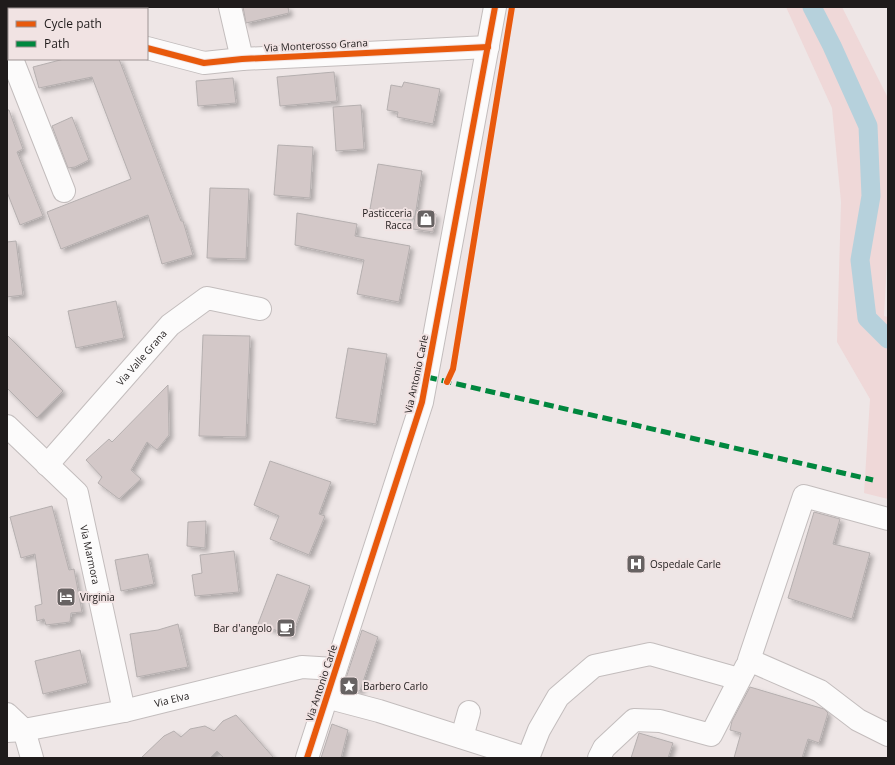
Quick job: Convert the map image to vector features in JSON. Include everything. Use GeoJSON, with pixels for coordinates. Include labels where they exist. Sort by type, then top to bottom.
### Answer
{"type":"FeatureCollection","features":[{"type":"Feature","properties":{"kind":"street"},"geometry":{"type":"LineString","coordinates":[[230,7],[242,59]]}},
{"type":"Feature","properties":{"kind":"street","name":"Via Antonio Carle"},"geometry":{"type":"LineString","coordinates":[[307,758],[422,402],[495,7]]}},
{"type":"Feature","properties":{"kind":"street","name":"Via Monterosso Grana"},"geometry":{"type":"LineString","coordinates":[[148,48],[204,63],[242,59],[488,46]]}},
{"type":"Feature","properties":{"kind":"street"},"geometry":{"type":"LineString","coordinates":[[12,60],[64,192]]}},
{"type":"Feature","properties":{"kind":"street","name":"Via Valle Grana"},"geometry":{"type":"LineString","coordinates":[[47,465],[170,325],[208,298],[260,309]]}},
{"type":"Feature","properties":{"kind":"street","name":"Via Marmora"},"geometry":{"type":"LineString","coordinates":[[7,426],[77,493],[124,711]]}},
{"type":"Feature","properties":{"kind":"street"},"geometry":{"type":"LineString","coordinates":[[599,758],[604,748],[634,720],[660,721],[711,735],[749,660],[804,496],[888,519]]}},
{"type":"Feature","properties":{"kind":"street"},"geometry":{"type":"LineString","coordinates":[[326,697],[379,711],[527,758],[539,730],[558,697],[594,666],[650,654],[739,680]]}},
{"type":"Feature","properties":{"kind":"street"},"geometry":{"type":"LineString","coordinates":[[749,660],[820,691],[858,720],[888,735]]}},
{"type":"Feature","properties":{"kind":"street","name":"Via Elva"},"geometry":{"type":"LineString","coordinates":[[16,731],[124,711],[302,667],[335,669]]}},
{"type":"Feature","properties":{"kind":"street"},"geometry":{"type":"LineString","coordinates":[[462,737],[469,712]]}},
{"type":"Feature","properties":{"kind":"street"},"geometry":{"type":"LineString","coordinates":[[7,714],[32,758]]}},
{"type":"Feature","properties":{"kind":"shaded area"},"geometry":{"type":"Polygon","coordinates":[[[786,7],[842,7],[888,98],[888,244],[884,316],[888,317],[888,499],[864,493],[870,399],[837,342],[841,202],[832,108],[786,7]]]}},
{"type":"Feature","properties":{"kind":"building"},"geometry":{"type":"Polygon","coordinates":[[[243,7],[288,7],[289,13],[246,23],[243,7]]]}},
{"type":"Feature","properties":{"kind":"building"},"geometry":{"type":"Polygon","coordinates":[[[60,60],[119,60],[181,221],[183,221],[193,255],[162,264],[148,215],[61,249],[47,212],[131,179],[92,77],[39,88],[33,67],[60,60]]]}},
{"type":"Feature","properties":{"kind":"building"},"geometry":{"type":"Polygon","coordinates":[[[334,72],[337,101],[280,106],[277,77],[334,72]]]}},
{"type":"Feature","properties":{"kind":"building"},"geometry":{"type":"Polygon","coordinates":[[[233,78],[236,103],[198,106],[196,81],[233,78]]]}},
{"type":"Feature","properties":{"kind":"building"},"geometry":{"type":"Polygon","coordinates":[[[404,82],[440,89],[433,124],[397,117],[398,112],[387,110],[391,85],[402,87],[404,82]]]}},
{"type":"Feature","properties":{"kind":"building"},"geometry":{"type":"Polygon","coordinates":[[[361,105],[364,149],[336,151],[333,107],[361,105]]]}},
{"type":"Feature","properties":{"kind":"building"},"geometry":{"type":"Polygon","coordinates":[[[7,110],[9,110],[23,149],[17,152],[43,216],[20,225],[7,192],[7,110]]]}},
{"type":"Feature","properties":{"kind":"building"},"geometry":{"type":"Polygon","coordinates":[[[72,117],[89,160],[75,167],[68,168],[52,126],[72,117]]]}},
{"type":"Feature","properties":{"kind":"building"},"geometry":{"type":"Polygon","coordinates":[[[278,145],[313,147],[310,198],[274,195],[278,145]]]}},
{"type":"Feature","properties":{"kind":"building"},"geometry":{"type":"Polygon","coordinates":[[[378,164],[422,171],[415,217],[370,209],[378,164]]]}},
{"type":"Feature","properties":{"kind":"building"},"geometry":{"type":"Polygon","coordinates":[[[210,188],[249,189],[246,259],[207,258],[210,188]]]}},
{"type":"Feature","properties":{"kind":"building"},"geometry":{"type":"Polygon","coordinates":[[[416,210],[436,214],[433,232],[413,229],[416,210]]]}},
{"type":"Feature","properties":{"kind":"building"},"geometry":{"type":"Polygon","coordinates":[[[297,213],[357,224],[355,236],[410,246],[399,302],[357,294],[364,260],[295,245],[297,213]]]}},
{"type":"Feature","properties":{"kind":"building"},"geometry":{"type":"Polygon","coordinates":[[[16,241],[23,295],[7,297],[7,242],[16,241]]]}},
{"type":"Feature","properties":{"kind":"building"},"geometry":{"type":"Polygon","coordinates":[[[116,301],[124,338],[76,348],[68,311],[116,301]]]}},
{"type":"Feature","properties":{"kind":"building"},"geometry":{"type":"Polygon","coordinates":[[[7,335],[63,391],[37,418],[7,388],[7,335]]]}},
{"type":"Feature","properties":{"kind":"building"},"geometry":{"type":"Polygon","coordinates":[[[203,335],[250,336],[246,437],[199,436],[203,335]]]}},
{"type":"Feature","properties":{"kind":"building"},"geometry":{"type":"Polygon","coordinates":[[[348,348],[387,354],[376,424],[336,418],[348,348]]]}},
{"type":"Feature","properties":{"kind":"building"},"geometry":{"type":"Polygon","coordinates":[[[168,385],[169,435],[157,450],[147,442],[131,470],[141,479],[119,499],[98,483],[102,477],[86,460],[109,439],[112,442],[168,385]]]}},
{"type":"Feature","properties":{"kind":"building"},"geometry":{"type":"Polygon","coordinates":[[[270,461],[331,482],[319,514],[325,516],[309,555],[270,539],[279,516],[254,505],[270,461]]]}},
{"type":"Feature","properties":{"kind":"building"},"geometry":{"type":"Polygon","coordinates":[[[52,506],[69,570],[74,569],[82,612],[71,613],[70,622],[46,625],[44,619],[37,621],[35,606],[42,604],[35,554],[21,558],[10,517],[52,506]]]}},
{"type":"Feature","properties":{"kind":"building"},"geometry":{"type":"Polygon","coordinates":[[[814,512],[840,519],[833,544],[870,553],[852,619],[788,598],[814,512]]]}},
{"type":"Feature","properties":{"kind":"building"},"geometry":{"type":"Polygon","coordinates":[[[206,521],[205,548],[187,546],[188,522],[206,521]]]}},
{"type":"Feature","properties":{"kind":"building"},"geometry":{"type":"Polygon","coordinates":[[[234,551],[239,592],[195,596],[192,575],[202,573],[200,555],[234,551]]]}},
{"type":"Feature","properties":{"kind":"building"},"geometry":{"type":"Polygon","coordinates":[[[148,554],[154,584],[121,591],[115,560],[148,554]]]}},
{"type":"Feature","properties":{"kind":"building"},"geometry":{"type":"Polygon","coordinates":[[[277,574],[310,586],[292,636],[258,624],[277,574]]]}},
{"type":"Feature","properties":{"kind":"building"},"geometry":{"type":"Polygon","coordinates":[[[178,624],[188,667],[137,677],[130,634],[158,630],[178,624]]]}},
{"type":"Feature","properties":{"kind":"building"},"geometry":{"type":"Polygon","coordinates":[[[362,630],[378,637],[360,691],[344,684],[362,630]]]}},
{"type":"Feature","properties":{"kind":"building"},"geometry":{"type":"Polygon","coordinates":[[[80,650],[88,683],[43,694],[35,661],[80,650]]]}},
{"type":"Feature","properties":{"kind":"building"},"geometry":{"type":"Polygon","coordinates":[[[750,687],[824,709],[828,713],[819,743],[808,739],[802,758],[734,758],[741,733],[730,730],[732,721],[750,687]]]}},
{"type":"Feature","properties":{"kind":"building"},"geometry":{"type":"Polygon","coordinates":[[[236,715],[274,758],[224,758],[217,751],[210,758],[141,758],[164,736],[174,731],[181,737],[190,729],[205,726],[214,731],[223,721],[236,715]]]}},
{"type":"Feature","properties":{"kind":"building"},"geometry":{"type":"Polygon","coordinates":[[[332,724],[348,730],[341,758],[321,758],[332,724]]]}},
{"type":"Feature","properties":{"kind":"building"},"geometry":{"type":"Polygon","coordinates":[[[639,733],[673,743],[668,758],[631,758],[639,733]]]}},
{"type":"Feature","properties":{"kind":"waterway"},"geometry":{"type":"LineString","coordinates":[[812,7],[832,46],[868,126],[871,196],[860,260],[867,318],[888,339]]}},
{"type":"Feature","properties":{"kind":"marked path"},"geometry":{"type":"LineString","coordinates":[[427,377],[873,480]]}},
{"type":"Feature","properties":{"kind":"cycle path"},"geometry":{"type":"LineString","coordinates":[[307,758],[422,402],[495,7]]}},
{"type":"Feature","properties":{"kind":"cycle path"},"geometry":{"type":"LineString","coordinates":[[447,382],[453,369],[512,7]]}},
{"type":"Feature","properties":{"kind":"cycle path"},"geometry":{"type":"LineString","coordinates":[[148,48],[204,63],[242,59],[488,47]]}},
{"type":"Feature","properties":{"kind":"place","name":"Pasticceria Racca"},"geometry":{"type":"Point","coordinates":[426,219]}},
{"type":"Feature","properties":{"kind":"place","name":"Ospedale Carle"},"geometry":{"type":"Point","coordinates":[636,564]}},
{"type":"Feature","properties":{"kind":"place","name":"Virginia"},"geometry":{"type":"Point","coordinates":[66,597]}},
{"type":"Feature","properties":{"kind":"place","name":"Bar d'angolo"},"geometry":{"type":"Point","coordinates":[286,628]}},
{"type":"Feature","properties":{"kind":"place","name":"Barbero Carlo"},"geometry":{"type":"Point","coordinates":[349,686]}}]}
